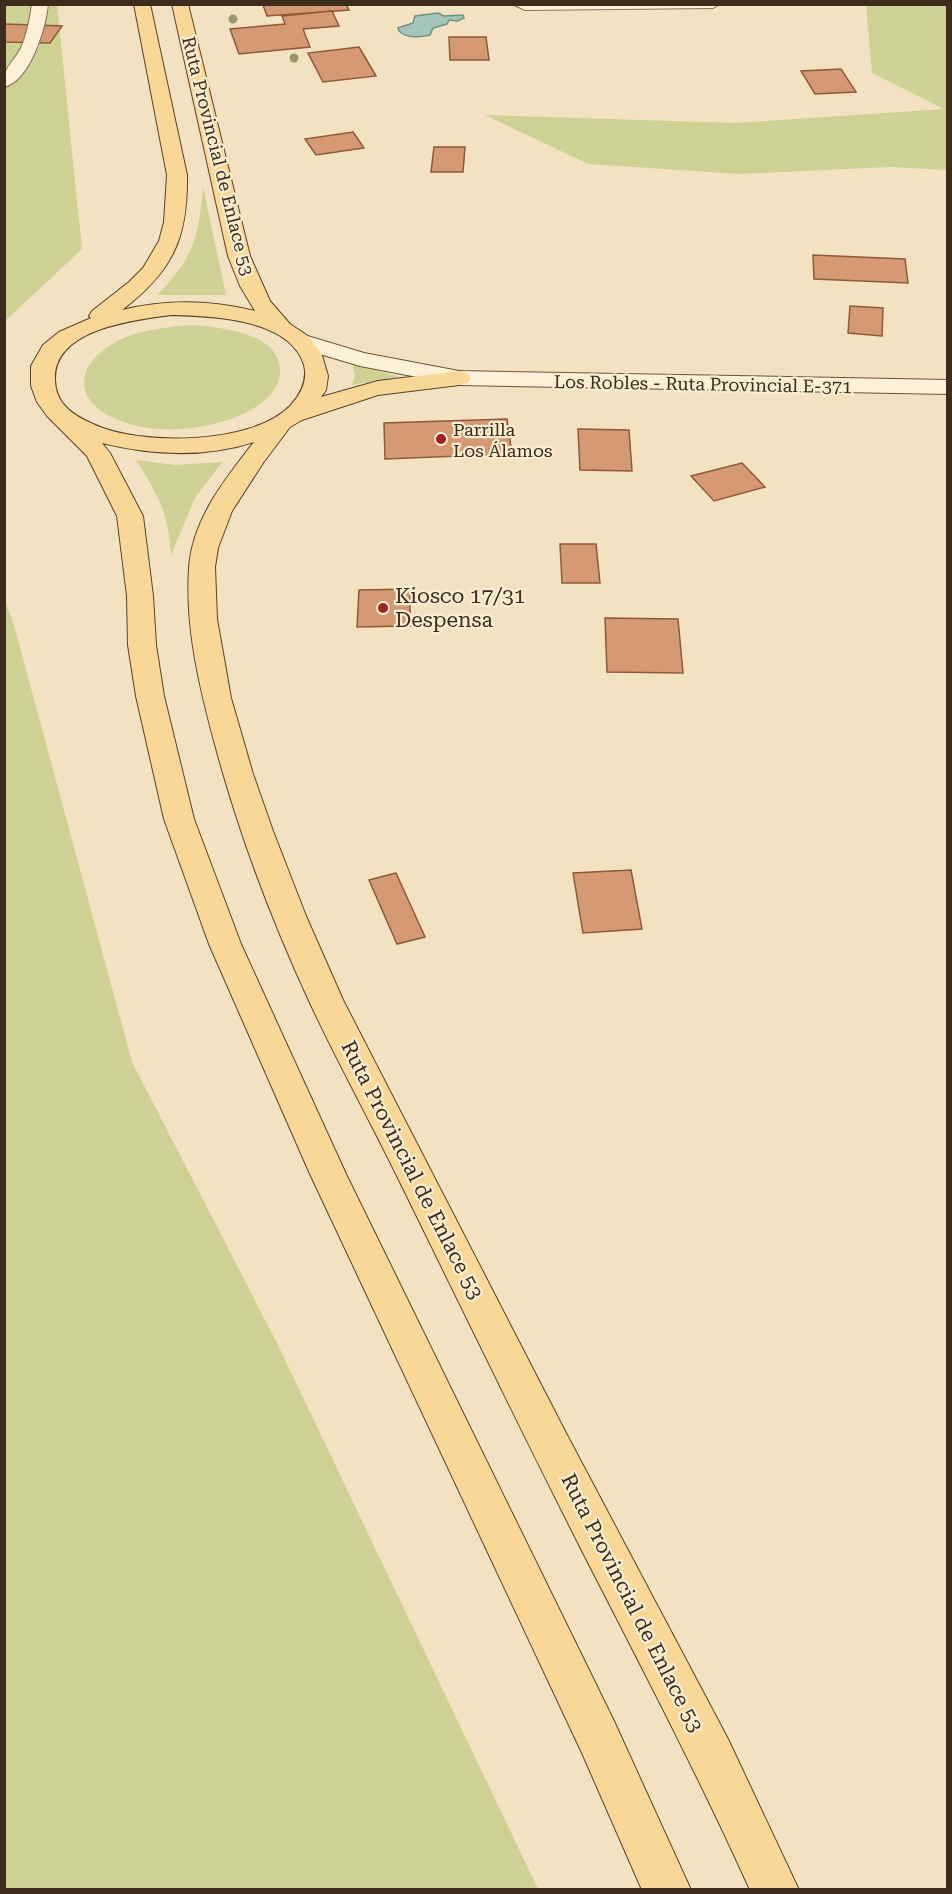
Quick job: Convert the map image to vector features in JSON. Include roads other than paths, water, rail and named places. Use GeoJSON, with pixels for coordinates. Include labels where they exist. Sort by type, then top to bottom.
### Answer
{"type":"FeatureCollection","features":[{"type":"Feature","properties":{"kind":"main road"},"geometry":{"type":"LineString","coordinates":[[4,82],[23,62],[38,27],[40,4]]}},
{"type":"Feature","properties":{"kind":"main road","name":"Ruta Provincial de Enlace 53"},"geometry":{"type":"LineString","coordinates":[[69,422],[46,401],[41,376],[45,357],[62,341],[125,298],[152,274],[173,234],[179,201],[177,175],[142,4]]}},
{"type":"Feature","properties":{"kind":"main road","name":"Ruta Provincial de Enlace 53"},"geometry":{"type":"LineString","coordinates":[[180,4],[250,287],[263,309],[293,336],[317,366],[317,382],[310,398],[287,420],[250,463],[219,511],[206,543],[202,563],[204,619],[211,669],[225,731],[245,796],[273,874],[327,1002],[530,1407],[739,1810],[775,1890]]}},
{"type":"Feature","properties":{"kind":"main road"},"geometry":{"type":"LineString","coordinates":[[81,329],[141,312],[171,308],[231,312],[257,319],[293,336]]}},
{"type":"Feature","properties":{"kind":"main road","name":"Los Robles - Ruta Provincial E-371"},"geometry":{"type":"LineString","coordinates":[[293,336],[360,359],[459,378],[845,387],[948,387]]}},
{"type":"Feature","properties":{"kind":"main road"},"geometry":{"type":"LineString","coordinates":[[69,422],[98,434],[125,441],[187,446],[246,437],[352,394],[378,388],[459,378]]}},
{"type":"Feature","properties":{"kind":"main road"},"geometry":{"type":"LineString","coordinates":[[69,422],[98,453],[130,516],[140,596],[142,645],[150,696],[180,819],[225,944],[328,1174],[598,1737],[667,1890]]}},
{"type":"Feature","properties":{"kind":"lane"},"geometry":{"type":"LineString","coordinates":[[517,4],[525,8],[712,5]]}},
{"type":"Feature","properties":{"kind":"water"},"geometry":{"type":"Polygon","coordinates":[[[438,13],[444,16],[463,15],[464,18],[457,21],[449,20],[447,24],[433,28],[430,35],[417,37],[402,34],[399,31],[398,28],[413,23],[415,16],[438,13]]]}},
{"type":"Feature","properties":{"kind":"place","name":"Parrilla Los Álamos"},"geometry":{"type":"Point","coordinates":[441,439]}},
{"type":"Feature","properties":{"kind":"place","name":"Kiosco 17/31 Despensa"},"geometry":{"type":"Point","coordinates":[383,608]}}]}
